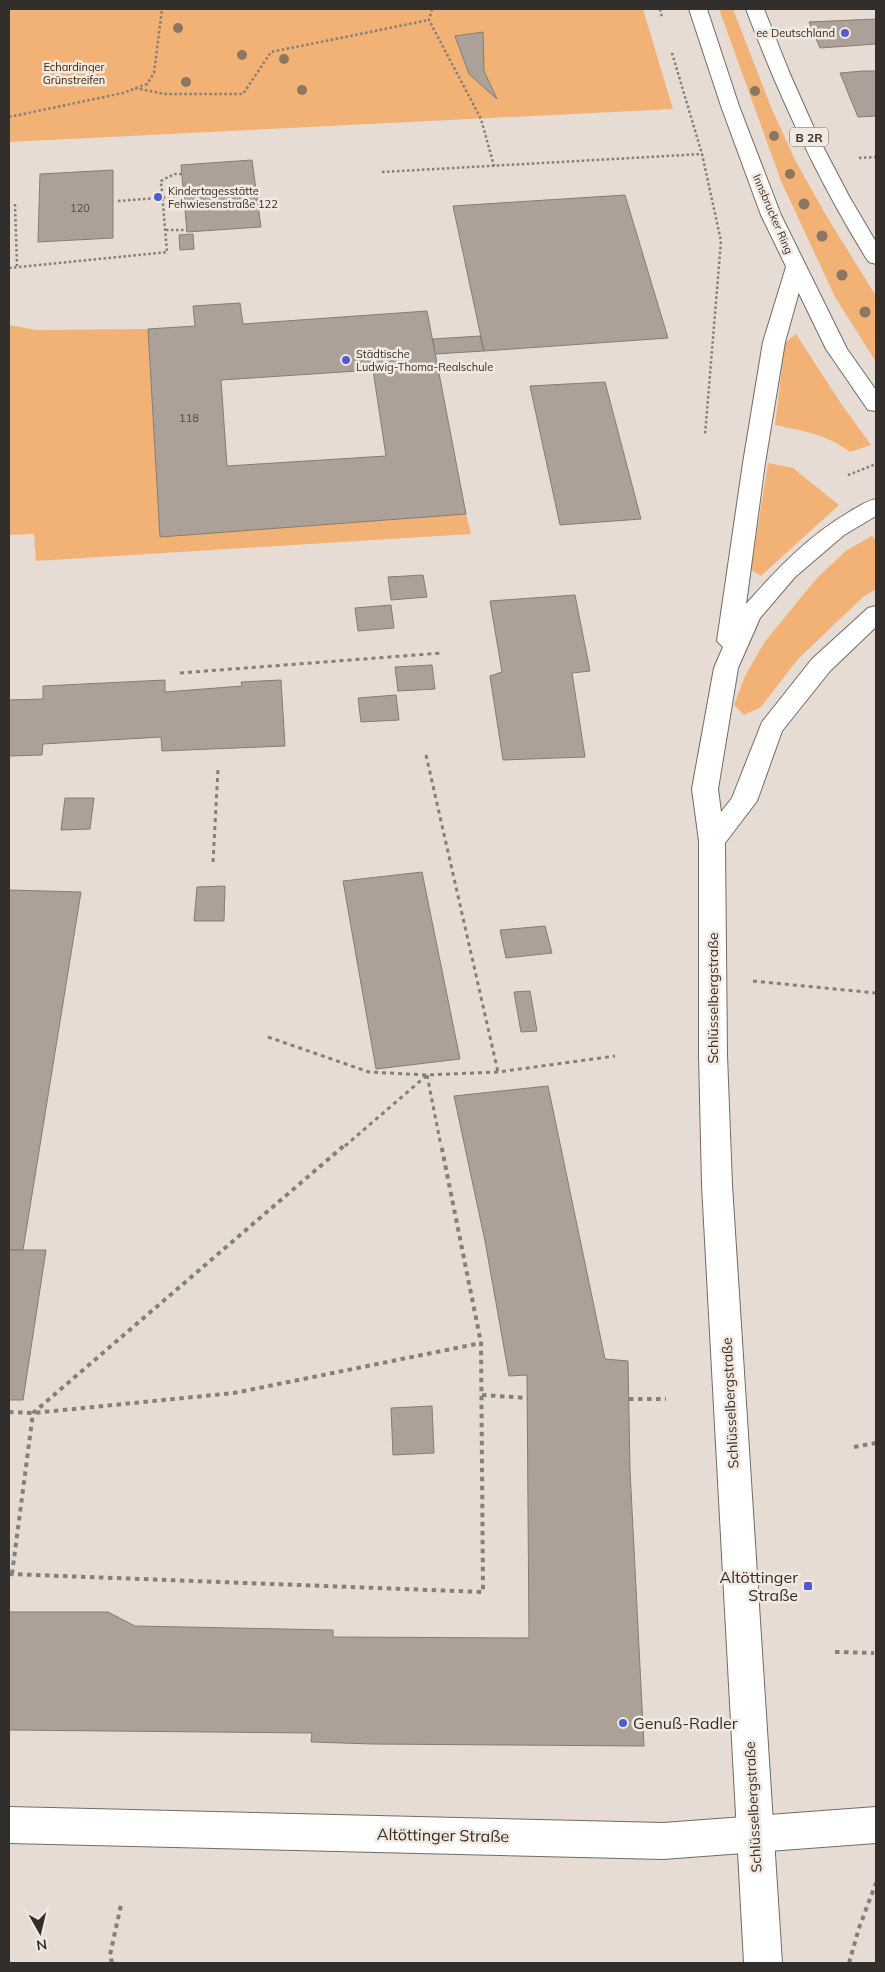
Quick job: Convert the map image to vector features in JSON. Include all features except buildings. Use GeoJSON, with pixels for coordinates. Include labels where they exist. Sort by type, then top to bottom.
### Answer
{"type":"FeatureCollection","features":[{"type":"Feature","properties":{"kind":"street","name":"Innsbrucker Ring"},"geometry":{"type":"LineString","coordinates":[[698,9],[733,116],[771,215],[836,349],[876,405]]}},
{"type":"Feature","properties":{"kind":"street","name":"B 2R"},"geometry":{"type":"LineString","coordinates":[[755,9],[773,57],[818,157],[847,212],[876,258]]}},
{"type":"Feature","properties":{"kind":"street"},"geometry":{"type":"LineString","coordinates":[[726,668],[754,463],[774,342],[796,267]]}},
{"type":"Feature","properties":{"kind":"street","name":"Schlüsselbergstraße"},"geometry":{"type":"LineString","coordinates":[[763,1963],[754,1834],[718,1185],[713,1055],[712,842],[705,789],[726,668],[750,615],[788,572],[836,530],[876,506]]}},
{"type":"Feature","properties":{"kind":"street"},"geometry":{"type":"LineString","coordinates":[[712,842],[744,801],[771,728],[821,665],[876,614]]}},
{"type":"Feature","properties":{"kind":"street","name":"Altöttinger Straße"},"geometry":{"type":"LineString","coordinates":[[9,1825],[663,1841],[876,1825]]}},
{"type":"Feature","properties":{"kind":"path"},"geometry":{"type":"LineString","coordinates":[[9,117],[123,93],[147,84],[154,73],[162,9]]}},
{"type":"Feature","properties":{"kind":"path"},"geometry":{"type":"LineString","coordinates":[[432,9],[429,20],[481,119],[494,166]]}},
{"type":"Feature","properties":{"kind":"path"},"geometry":{"type":"LineString","coordinates":[[660,9],[665,26]]}},
{"type":"Feature","properties":{"kind":"path"},"geometry":{"type":"LineString","coordinates":[[136,88],[164,94],[243,94],[271,52],[429,20]]}},
{"type":"Feature","properties":{"kind":"path"},"geometry":{"type":"LineString","coordinates":[[672,52],[702,154],[721,241],[705,435]]}},
{"type":"Feature","properties":{"kind":"path"},"geometry":{"type":"LineString","coordinates":[[382,172],[702,154]]}},
{"type":"Feature","properties":{"kind":"path"},"geometry":{"type":"LineString","coordinates":[[855,158],[876,157]]}},
{"type":"Feature","properties":{"kind":"path"},"geometry":{"type":"LineString","coordinates":[[9,268],[167,252],[161,182],[174,174],[182,174]]}},
{"type":"Feature","properties":{"kind":"path"},"geometry":{"type":"LineString","coordinates":[[118,200],[184,196]]}},
{"type":"Feature","properties":{"kind":"path"},"geometry":{"type":"LineString","coordinates":[[15,204],[17,266]]}},
{"type":"Feature","properties":{"kind":"path"},"geometry":{"type":"LineString","coordinates":[[166,230],[187,230]]}},
{"type":"Feature","properties":{"kind":"path"},"geometry":{"type":"LineString","coordinates":[[848,475],[876,464]]}},
{"type":"Feature","properties":{"kind":"path"},"geometry":{"type":"LineString","coordinates":[[180,673],[442,653]]}},
{"type":"Feature","properties":{"kind":"path"},"geometry":{"type":"LineString","coordinates":[[426,754],[498,1072]]}},
{"type":"Feature","properties":{"kind":"path"},"geometry":{"type":"LineString","coordinates":[[213,862],[218,769]]}},
{"type":"Feature","properties":{"kind":"path"},"geometry":{"type":"LineString","coordinates":[[712,976],[876,993]]}},
{"type":"Feature","properties":{"kind":"path"},"geometry":{"type":"LineString","coordinates":[[268,1037],[369,1072],[427,1075],[498,1072],[615,1056]]}},
{"type":"Feature","properties":{"kind":"path"},"geometry":{"type":"LineString","coordinates":[[427,1075],[481,1343],[483,1592],[10,1574],[33,1412],[427,1075]]}},
{"type":"Feature","properties":{"kind":"path"},"geometry":{"type":"LineString","coordinates":[[9,1412],[33,1412],[234,1393],[481,1343]]}},
{"type":"Feature","properties":{"kind":"path"},"geometry":{"type":"LineString","coordinates":[[482,1395],[528,1398]]}},
{"type":"Feature","properties":{"kind":"path"},"geometry":{"type":"LineString","coordinates":[[629,1399],[666,1399]]}},
{"type":"Feature","properties":{"kind":"path"},"geometry":{"type":"LineString","coordinates":[[854,1447],[876,1443]]}},
{"type":"Feature","properties":{"kind":"path"},"geometry":{"type":"LineString","coordinates":[[835,1652],[874,1653]]}},
{"type":"Feature","properties":{"kind":"path"},"geometry":{"type":"LineString","coordinates":[[849,1963],[859,1928],[876,1883]]}},
{"type":"Feature","properties":{"kind":"path"},"geometry":{"type":"LineString","coordinates":[[112,1963],[110,1955],[121,1905]]}},
{"type":"Feature","properties":{"kind":"green space","name":"Echardinger Grünstreifen"},"geometry":{"type":"Polygon","coordinates":[[[9,9],[643,9],[673,109],[9,142],[9,9]]]}},
{"type":"Feature","properties":{"kind":"green space"},"geometry":{"type":"Polygon","coordinates":[[[719,9],[733,9],[771,107],[795,160],[827,217],[876,296],[876,362],[835,297],[781,181],[719,9]]]}},
{"type":"Feature","properties":{"kind":"green space"},"geometry":{"type":"Polygon","coordinates":[[[9,325],[36,330],[148,329],[160,537],[466,514],[471,534],[36,561],[34,534],[9,535],[9,325]]]}},
{"type":"Feature","properties":{"kind":"green space"},"geometry":{"type":"Polygon","coordinates":[[[796,334],[842,405],[871,445],[850,452],[823,437],[775,425],[785,343],[796,334]]]}},
{"type":"Feature","properties":{"kind":"green space"},"geometry":{"type":"Polygon","coordinates":[[[768,463],[793,468],[839,505],[761,576],[751,570],[768,463]]]}},
{"type":"Feature","properties":{"kind":"green space"},"geometry":{"type":"Polygon","coordinates":[[[872,536],[876,540],[876,589],[863,597],[798,659],[761,707],[744,715],[734,705],[745,676],[764,643],[817,578],[847,550],[872,536]]]}},
{"type":"Feature","properties":{"kind":"place","name":"ee Deutschland"},"geometry":{"type":"Point","coordinates":[845,33]}},
{"type":"Feature","properties":{"kind":"place","name":"Kindertagesstätte Fehwiesenstraße 122"},"geometry":{"type":"Point","coordinates":[158,197]}},
{"type":"Feature","properties":{"kind":"place","name":"Städtische Ludwig-Thoma-Realschule"},"geometry":{"type":"Point","coordinates":[346,360]}},
{"type":"Feature","properties":{"kind":"place","name":"Altöttinger Straße"},"geometry":{"type":"Point","coordinates":[808,1586]}},
{"type":"Feature","properties":{"kind":"place","name":"Genuß-Radler"},"geometry":{"type":"Point","coordinates":[623,1723]}}]}
